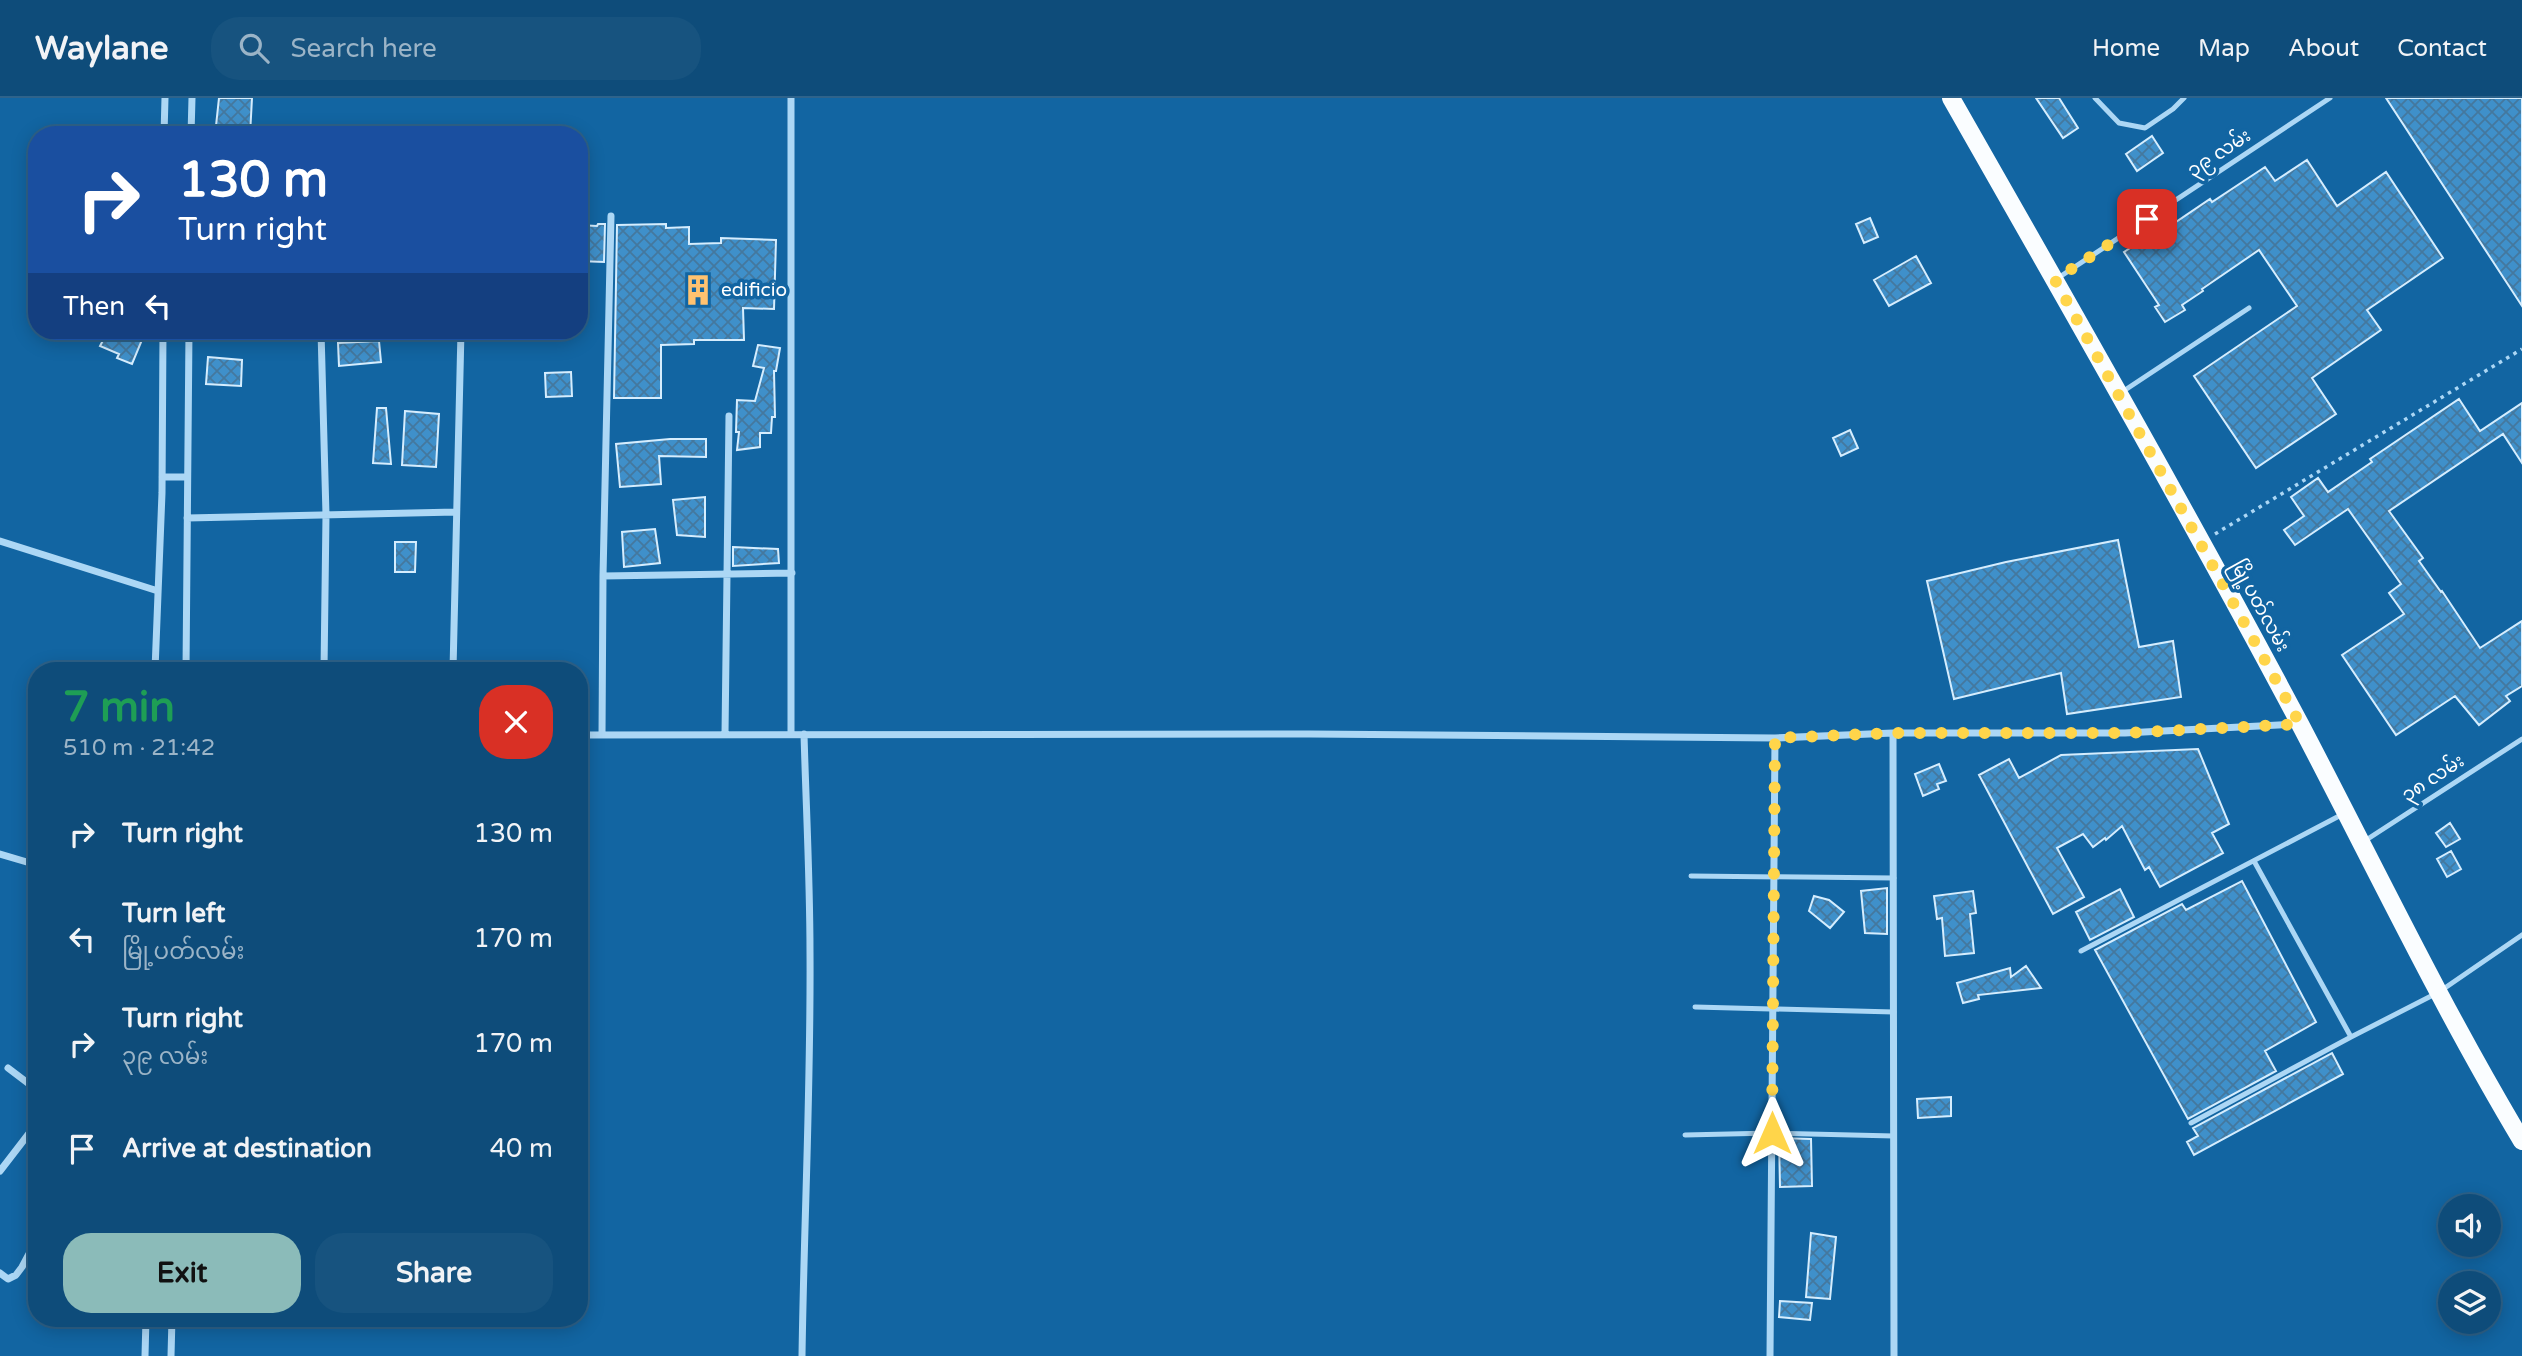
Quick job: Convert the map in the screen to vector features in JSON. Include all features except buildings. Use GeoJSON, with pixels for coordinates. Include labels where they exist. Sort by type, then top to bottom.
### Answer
{"type":"FeatureCollection","features":[{"type":"Feature","properties":{"kind":"main road","name":"မြို့ပတ်လမ်း"},"geometry":{"type":"LineString","coordinates":[[1951,98],[2201,542],[2300,724],[2439,992],[2522,1140]]}},
{"type":"Feature","properties":{"kind":"street"},"geometry":{"type":"LineString","coordinates":[[164,98],[164,126]]}},
{"type":"Feature","properties":{"kind":"street"},"geometry":{"type":"LineString","coordinates":[[191,126],[192,98]]}},
{"type":"Feature","properties":{"kind":"street"},"geometry":{"type":"LineString","coordinates":[[791,98],[791,734]]}},
{"type":"Feature","properties":{"kind":"street"},"geometry":{"type":"LineString","coordinates":[[602,735],[611,216]]}},
{"type":"Feature","properties":{"kind":"street"},"geometry":{"type":"LineString","coordinates":[[155,662],[165,476],[163,340]]}},
{"type":"Feature","properties":{"kind":"street"},"geometry":{"type":"LineString","coordinates":[[186,662],[187,518],[184,477],[189,340]]}},
{"type":"Feature","properties":{"kind":"street"},"geometry":{"type":"LineString","coordinates":[[321,340],[326,515],[324,662]]}},
{"type":"Feature","properties":{"kind":"street"},"geometry":{"type":"LineString","coordinates":[[453,662],[461,340]]}},
{"type":"Feature","properties":{"kind":"street"},"geometry":{"type":"LineString","coordinates":[[725,734],[729,416]]}},
{"type":"Feature","properties":{"kind":"street"},"geometry":{"type":"LineString","coordinates":[[165,476],[184,477]]}},
{"type":"Feature","properties":{"kind":"street"},"geometry":{"type":"LineString","coordinates":[[187,518],[456,512]]}},
{"type":"Feature","properties":{"kind":"street"},"geometry":{"type":"LineString","coordinates":[[0,541],[158,591]]}},
{"type":"Feature","properties":{"kind":"street"},"geometry":{"type":"LineString","coordinates":[[603,576],[792,573]]}},
{"type":"Feature","properties":{"kind":"street"},"geometry":{"type":"LineString","coordinates":[[588,735],[1310,734],[1775,738],[1893,733],[2125,733],[2300,724]]}},
{"type":"Feature","properties":{"kind":"street"},"geometry":{"type":"LineString","coordinates":[[1893,733],[1894,1356]]}},
{"type":"Feature","properties":{"kind":"street"},"geometry":{"type":"LineString","coordinates":[[802,1356],[810,963],[804,734]]}},
{"type":"Feature","properties":{"kind":"street"},"geometry":{"type":"LineString","coordinates":[[1770,1356],[1775,738]]}},
{"type":"Feature","properties":{"kind":"street"},"geometry":{"type":"LineString","coordinates":[[0,854],[28,862]]}},
{"type":"Feature","properties":{"kind":"street"},"geometry":{"type":"LineString","coordinates":[[8,1068],[28,1083]]}},
{"type":"Feature","properties":{"kind":"street"},"geometry":{"type":"LineString","coordinates":[[0,1171],[28,1135]]}},
{"type":"Feature","properties":{"kind":"street"},"geometry":{"type":"LineString","coordinates":[[0,1273],[8,1279],[16,1275],[28,1254]]}},
{"type":"Feature","properties":{"kind":"street"},"geometry":{"type":"LineString","coordinates":[[145,1356],[146,1327]]}},
{"type":"Feature","properties":{"kind":"street"},"geometry":{"type":"LineString","coordinates":[[171,1356],[172,1327]]}},
{"type":"Feature","properties":{"kind":"lane"},"geometry":{"type":"LineString","coordinates":[[2095,98],[2119,122],[2145,128],[2174,109],[2185,98]]}},
{"type":"Feature","properties":{"kind":"lane","name":"၃၉ လမ်း"},"geometry":{"type":"LineString","coordinates":[[2055,280],[2330,98]]}},
{"type":"Feature","properties":{"kind":"lane"},"geometry":{"type":"LineString","coordinates":[[2119,394],[2249,308]]}},
{"type":"Feature","properties":{"kind":"lane","name":"၃၈ လမ်း"},"geometry":{"type":"LineString","coordinates":[[2361,843],[2522,739]]}},
{"type":"Feature","properties":{"kind":"lane"},"geometry":{"type":"LineString","coordinates":[[2081,951],[2346,813]]}},
{"type":"Feature","properties":{"kind":"lane"},"geometry":{"type":"LineString","coordinates":[[2254,861],[2351,1037]]}},
{"type":"Feature","properties":{"kind":"lane"},"geometry":{"type":"LineString","coordinates":[[1691,876],[1894,878]]}},
{"type":"Feature","properties":{"kind":"lane"},"geometry":{"type":"LineString","coordinates":[[2191,1124],[2439,992],[2522,935]]}},
{"type":"Feature","properties":{"kind":"lane"},"geometry":{"type":"LineString","coordinates":[[1695,1007],[1894,1012]]}},
{"type":"Feature","properties":{"kind":"lane"},"geometry":{"type":"LineString","coordinates":[[1685,1135],[1772,1133],[1894,1136]]}},
{"type":"Feature","properties":{"kind":"path"},"geometry":{"type":"LineString","coordinates":[[2201,542],[2522,349]]}},
{"type":"Feature","properties":{"kind":"place","name":"edificio"},"geometry":{"type":"Point","coordinates":[698,290]}},
{"type":"Feature","properties":{"kind":"route"},"geometry":{"type":"LineString","coordinates":[[1772,1133],[1775,738],[1893,733],[2125,733],[2300,724],[2055,280],[2147,219]]}}]}
